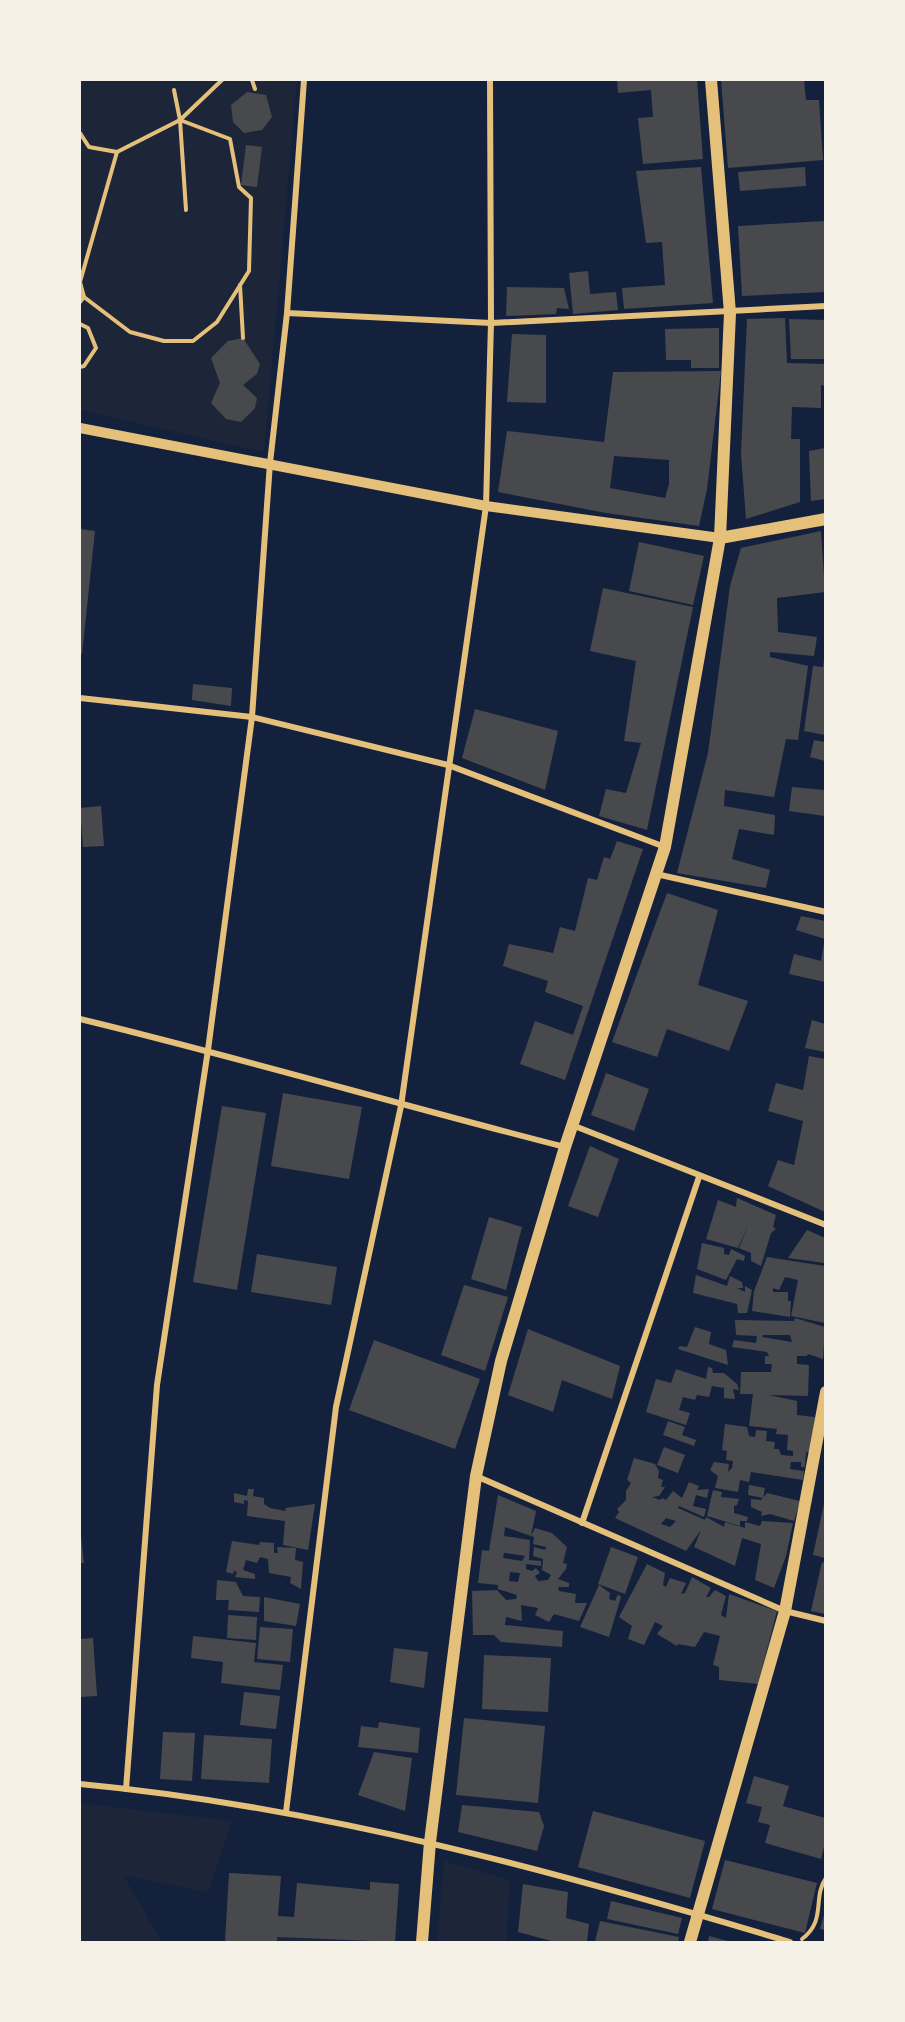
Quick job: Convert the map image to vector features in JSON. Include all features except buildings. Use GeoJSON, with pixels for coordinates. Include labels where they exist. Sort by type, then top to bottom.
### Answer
{"type":"FeatureCollection","features":[{"type":"Feature","properties":{"kind":"main road"},"geometry":{"type":"LineString","coordinates":[[422,1942],[430,1842],[476,1476],[501,1361],[565,1147],[665,847],[720,538],[730,313],[711,80]]}},
{"type":"Feature","properties":{"kind":"main road"},"geometry":{"type":"LineString","coordinates":[[720,538],[825,519]]}},
{"type":"Feature","properties":{"kind":"main road"},"geometry":{"type":"LineString","coordinates":[[690,1942],[785,1611],[825,1392]]}},
{"type":"Feature","properties":{"kind":"street"},"geometry":{"type":"LineString","coordinates":[[126,1789],[157,1385],[208,1050],[252,717],[270,463],[287,313],[304,80]]}},
{"type":"Feature","properties":{"kind":"street"},"geometry":{"type":"LineString","coordinates":[[285,1812],[336,1407],[400,1106],[486,506],[490,323],[490,80]]}},
{"type":"Feature","properties":{"kind":"street"},"geometry":{"type":"LineString","coordinates":[[287,313],[490,323],[730,313],[825,306]]}},
{"type":"Feature","properties":{"kind":"street"},"geometry":{"type":"LineString","coordinates":[[80,428],[486,506],[720,538]]}},
{"type":"Feature","properties":{"kind":"street"},"geometry":{"type":"LineString","coordinates":[[80,698],[252,717],[448,765],[665,847]]}},
{"type":"Feature","properties":{"kind":"street"},"geometry":{"type":"LineString","coordinates":[[656,874],[825,912]]}},
{"type":"Feature","properties":{"kind":"street"},"geometry":{"type":"LineString","coordinates":[[80,1019],[208,1050],[400,1106],[565,1147]]}},
{"type":"Feature","properties":{"kind":"street"},"geometry":{"type":"LineString","coordinates":[[572,1125],[825,1225]]}},
{"type":"Feature","properties":{"kind":"street"},"geometry":{"type":"LineString","coordinates":[[582,1523],[699,1177]]}},
{"type":"Feature","properties":{"kind":"street"},"geometry":{"type":"LineString","coordinates":[[476,1476],[785,1611],[825,1621]]}},
{"type":"Feature","properties":{"kind":"street"},"geometry":{"type":"LineString","coordinates":[[80,1784],[285,1812],[430,1842],[697,1914],[790,1942]]}},
{"type":"Feature","properties":{"kind":"path"},"geometry":{"type":"LineString","coordinates":[[80,133],[89,147],[117,152],[180,120],[222,80]]}},
{"type":"Feature","properties":{"kind":"path"},"geometry":{"type":"LineString","coordinates":[[252,80],[255,89]]}},
{"type":"Feature","properties":{"kind":"path"},"geometry":{"type":"LineString","coordinates":[[174,90],[180,120],[186,210]]}},
{"type":"Feature","properties":{"kind":"path"},"geometry":{"type":"LineString","coordinates":[[80,293],[130,332],[164,341],[193,341],[217,322],[249,271],[251,198],[239,187],[230,139],[180,120]]}},
{"type":"Feature","properties":{"kind":"path"},"geometry":{"type":"LineString","coordinates":[[84,297],[80,282],[117,152]]}},
{"type":"Feature","properties":{"kind":"path"},"geometry":{"type":"LineString","coordinates":[[240,285],[243,338]]}},
{"type":"Feature","properties":{"kind":"path"},"geometry":{"type":"LineString","coordinates":[[80,302],[84,297]]}},
{"type":"Feature","properties":{"kind":"path"},"geometry":{"type":"LineString","coordinates":[[80,324],[88,328],[96,348],[84,366],[80,367]]}},
{"type":"Feature","properties":{"kind":"path"},"geometry":{"type":"LineString","coordinates":[[801,1942],[812,1932],[825,1878]]}},
{"type":"Feature","properties":{"kind":"shaded area"},"geometry":{"type":"Polygon","coordinates":[[[80,80],[297,80],[264,452],[80,410],[80,80]]]}},
{"type":"Feature","properties":{"kind":"shaded area"},"geometry":{"type":"Polygon","coordinates":[[[80,1803],[232,1821],[208,1892],[123,1875],[162,1942],[80,1942],[80,1803]]]}},
{"type":"Feature","properties":{"kind":"shaded area"},"geometry":{"type":"Polygon","coordinates":[[[444,1861],[510,1880],[506,1942],[437,1942],[444,1861]]]}},
{"type":"Feature","properties":{"kind":"shaded area"},"geometry":{"type":"Polygon","coordinates":[[[277,1937],[359,1942],[277,1942],[277,1937]]]}}]}
